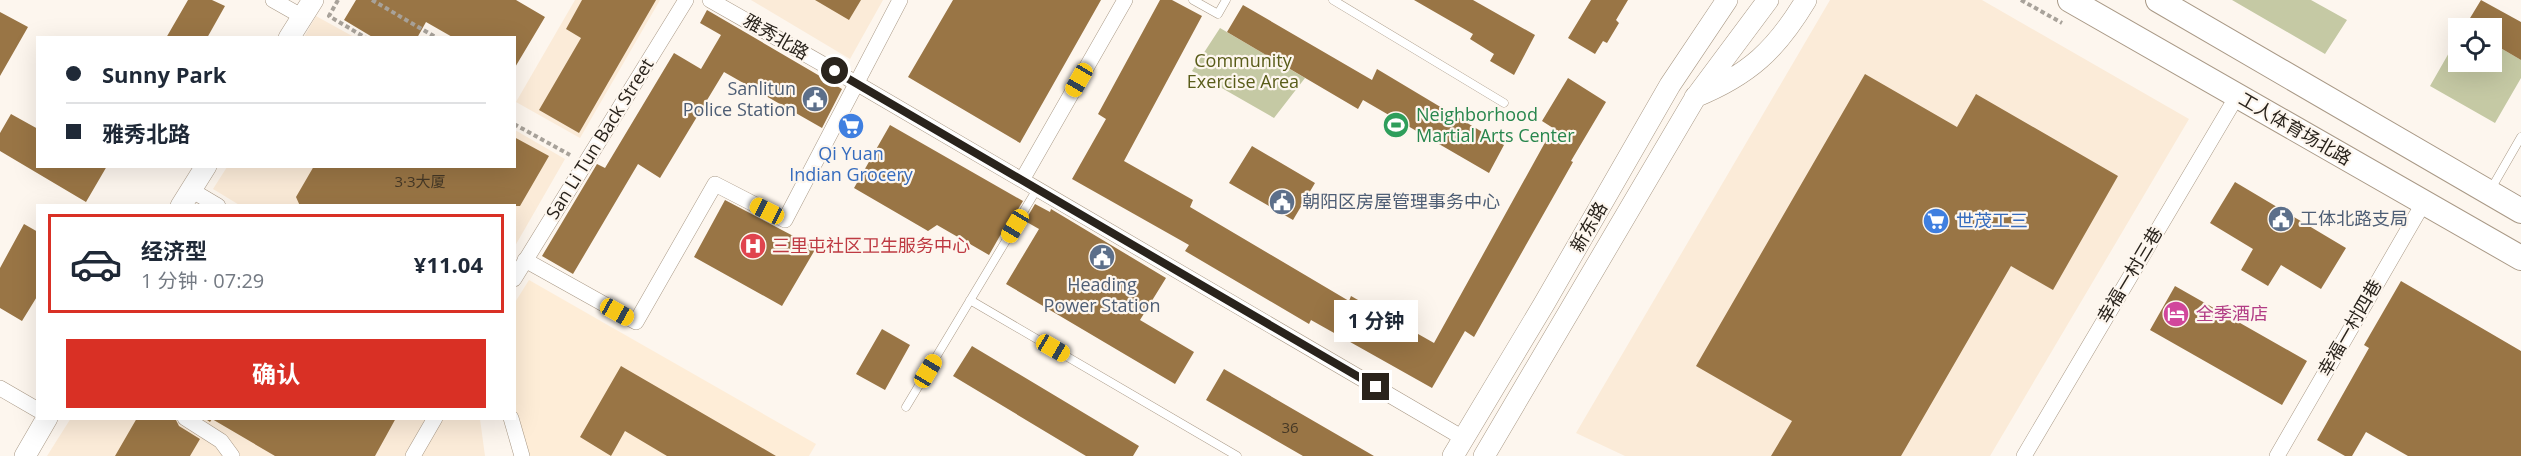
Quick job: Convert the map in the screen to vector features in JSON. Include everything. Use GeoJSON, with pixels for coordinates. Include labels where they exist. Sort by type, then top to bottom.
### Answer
{"type":"FeatureCollection","features":[{"type":"Feature","properties":{"kind":"main road","name":"新东路"},"geometry":{"type":"LineString","coordinates":[[1458,447],[1556,284],[1670,86],[1727,0]]}},
{"type":"Feature","properties":{"kind":"main road","name":"新东路"},"geometry":{"type":"LineString","coordinates":[[1484,456],[1695,98],[1768,0]]}},
{"type":"Feature","properties":{"kind":"main road"},"geometry":{"type":"LineString","coordinates":[[1695,98],[1728,84],[1758,61],[1779,42],[1806,0]]}},
{"type":"Feature","properties":{"kind":"main road","name":"工人体育场北路"},"geometry":{"type":"LineString","coordinates":[[2070,0],[2521,258]]}},
{"type":"Feature","properties":{"kind":"main road"},"geometry":{"type":"LineString","coordinates":[[2158,0],[2521,211]]}},
{"type":"Feature","properties":{"kind":"main road"},"geometry":{"type":"LineString","coordinates":[[290,36],[308,8]]}},
{"type":"Feature","properties":{"kind":"main road"},"geometry":{"type":"LineString","coordinates":[[186,198],[205,168]]}},
{"type":"Feature","properties":{"kind":"main road"},"geometry":{"type":"LineString","coordinates":[[26,456],[46,420]]}},
{"type":"Feature","properties":{"kind":"street"},"geometry":{"type":"LineString","coordinates":[[273,0],[308,8]]}},
{"type":"Feature","properties":{"kind":"street","name":"San Li Tun Back Street"},"geometry":{"type":"LineString","coordinates":[[516,276],[686,0]]}},
{"type":"Feature","properties":{"kind":"street","name":"雅秀北路"},"geometry":{"type":"LineString","coordinates":[[710,0],[856,82],[1022,180],[1458,447]]}},
{"type":"Feature","properties":{"kind":"street"},"geometry":{"type":"LineString","coordinates":[[525,260],[636,322],[715,184],[785,220],[900,0]]}},
{"type":"Feature","properties":{"kind":"street"},"geometry":{"type":"LineString","coordinates":[[1022,180],[1125,0]]}},
{"type":"Feature","properties":{"kind":"street","name":"幸福一村三巷"},"geometry":{"type":"LineString","coordinates":[[2024,456],[2237,96]]}},
{"type":"Feature","properties":{"kind":"street"},"geometry":{"type":"LineString","coordinates":[[186,198],[210,204]]}},
{"type":"Feature","properties":{"kind":"street","name":"幸福一村四巷"},"geometry":{"type":"LineString","coordinates":[[2277,456],[2424,202]]}},
{"type":"Feature","properties":{"kind":"street"},"geometry":{"type":"LineString","coordinates":[[0,388],[36,409]]}},
{"type":"Feature","properties":{"kind":"street"},"geometry":{"type":"LineString","coordinates":[[188,420],[221,441],[229,454]]}},
{"type":"Feature","properties":{"kind":"street"},"geometry":{"type":"LineString","coordinates":[[413,456],[434,420]]}},
{"type":"Feature","properties":{"kind":"street"},"geometry":{"type":"LineString","coordinates":[[425,456],[445,420]]}},
{"type":"Feature","properties":{"kind":"street"},"geometry":{"type":"LineString","coordinates":[[512,420],[522,456]]}},
{"type":"Feature","properties":{"kind":"lane"},"geometry":{"type":"LineString","coordinates":[[1193,0],[1218,14],[1226,0]]}},
{"type":"Feature","properties":{"kind":"lane"},"geometry":{"type":"LineString","coordinates":[[1333,0],[1504,103]]}},
{"type":"Feature","properties":{"kind":"lane"},"geometry":{"type":"LineString","coordinates":[[2489,193],[2521,137]]}},
{"type":"Feature","properties":{"kind":"lane"},"geometry":{"type":"LineString","coordinates":[[906,407],[1037,189]]}},
{"type":"Feature","properties":{"kind":"lane"},"geometry":{"type":"LineString","coordinates":[[970,300],[1237,456]]}},
{"type":"Feature","properties":{"kind":"path"},"geometry":{"type":"LineString","coordinates":[[338,0],[329,16],[363,36]]}},
{"type":"Feature","properties":{"kind":"path"},"geometry":{"type":"LineString","coordinates":[[372,0],[434,36]]}},
{"type":"Feature","properties":{"kind":"path"},"geometry":{"type":"LineString","coordinates":[[516,125],[584,163]]}},
{"type":"Feature","properties":{"kind":"shaded area"},"geometry":{"type":"Polygon","coordinates":[[[575,0],[660,0],[580,138],[516,102],[575,0]]]}},
{"type":"Feature","properties":{"kind":"shaded area"},"geometry":{"type":"Polygon","coordinates":[[[751,0],[883,0],[850,59],[751,0]]]}},
{"type":"Feature","properties":{"kind":"shaded area"},"geometry":{"type":"Polygon","coordinates":[[[1830,0],[1982,0],[2189,119],[1990,456],[1625,456],[1576,433],[1830,0]]]}},
{"type":"Feature","properties":{"kind":"shaded area"},"geometry":{"type":"Polygon","coordinates":[[[316,16],[352,36],[305,36],[316,16]]]}},
{"type":"Feature","properties":{"kind":"shaded area"},"geometry":{"type":"Polygon","coordinates":[[[516,131],[565,159],[516,244],[516,204],[238,204],[213,189],[226,168],[516,168],[516,131]]]}},
{"type":"Feature","properties":{"kind":"shaded area"},"geometry":{"type":"Polygon","coordinates":[[[529,280],[816,444],[809,456],[527,456],[516,420],[516,301],[529,280]]]}},
{"type":"Feature","properties":{"kind":"shaded area"},"geometry":{"type":"Polygon","coordinates":[[[70,420],[480,420],[485,456],[47,456],[70,420]]]}},
{"type":"Feature","properties":{"kind":"green space"},"geometry":{"type":"Polygon","coordinates":[[[2232,0],[2311,0],[2347,20],[2325,54],[2232,0]]]}},
{"type":"Feature","properties":{"kind":"green space","name":"Community Exercise Area"},"geometry":{"type":"Polygon","coordinates":[[[1220,28],[1305,78],[1274,118],[1192,71],[1220,28]]]}},
{"type":"Feature","properties":{"kind":"green space"},"geometry":{"type":"Polygon","coordinates":[[[2502,49],[2521,60],[2521,78],[2495,123],[2430,86],[2448,54],[2448,72],[2502,72],[2502,49]]]}},
{"type":"Feature","properties":{"kind":"building"},"geometry":{"type":"Polygon","coordinates":[[[188,0],[212,0],[225,6],[208,36],[167,36],[188,0]]]}},
{"type":"Feature","properties":{"kind":"building"},"geometry":{"type":"Polygon","coordinates":[[[356,0],[516,0],[545,17],[516,66],[516,36],[450,36],[426,22],[418,36],[371,36],[344,20],[356,0]]]}},
{"type":"Feature","properties":{"kind":"building"},"geometry":{"type":"Polygon","coordinates":[[[582,0],[656,0],[579,133],[539,110],[581,38],[566,29],[582,0]]]}},
{"type":"Feature","properties":{"kind":"building"},"geometry":{"type":"Polygon","coordinates":[[[815,0],[861,0],[849,20],[815,0]]]}},
{"type":"Feature","properties":{"kind":"building"},"geometry":{"type":"Polygon","coordinates":[[[953,0],[1101,0],[1020,143],[908,77],[953,0]]]}},
{"type":"Feature","properties":{"kind":"building"},"geometry":{"type":"Polygon","coordinates":[[[1160,0],[1172,0],[1202,16],[1124,161],[1193,200],[1190,207],[1349,301],[1351,296],[1434,343],[1553,128],[1542,121],[1568,78],[1606,102],[1474,337],[1465,331],[1432,388],[1311,320],[1309,324],[1185,251],[1189,245],[1072,179],[1106,119],[1098,114],[1160,0]]]}},
{"type":"Feature","properties":{"kind":"building"},"geometry":{"type":"Polygon","coordinates":[[[1414,0],[1473,0],[1535,35],[1514,75],[1490,61],[1494,54],[1470,39],[1473,34],[1414,0]]]}},
{"type":"Feature","properties":{"kind":"building"},"geometry":{"type":"Polygon","coordinates":[[[1591,0],[1628,0],[1616,20],[1619,23],[1607,43],[1603,41],[1595,54],[1568,38],[1591,0]]]}},
{"type":"Feature","properties":{"kind":"building"},"geometry":{"type":"Polygon","coordinates":[[[2481,0],[2521,22],[2521,60],[2502,49],[2502,18],[2470,18],[2481,0]]]}},
{"type":"Feature","properties":{"kind":"building"},"geometry":{"type":"Polygon","coordinates":[[[1243,5],[1372,80],[1377,69],[1504,145],[1489,173],[1363,100],[1358,109],[1227,32],[1243,5]]]}},
{"type":"Feature","properties":{"kind":"building"},"geometry":{"type":"Polygon","coordinates":[[[707,10],[842,89],[822,128],[724,72],[660,178],[638,164],[573,274],[542,256],[597,164],[605,168],[674,53],[701,69],[721,35],[700,23],[707,10]]]}},
{"type":"Feature","properties":{"kind":"building"},"geometry":{"type":"Polygon","coordinates":[[[0,12],[28,27],[0,76],[0,12]]]}},
{"type":"Feature","properties":{"kind":"building","name":"世茂工三"},"geometry":{"type":"Polygon","coordinates":[[[1865,74],[1957,127],[1976,94],[2118,176],[2053,290],[2011,266],[1901,456],[1771,456],[1792,421],[1696,366],[1865,74]]]}},
{"type":"Feature","properties":{"kind":"building"},"geometry":{"type":"Polygon","coordinates":[[[11,114],[36,128],[36,168],[106,168],[86,202],[0,151],[0,133],[11,114]]]}},
{"type":"Feature","properties":{"kind":"building"},"geometry":{"type":"Polygon","coordinates":[[[890,125],[1023,201],[1015,214],[1013,213],[989,255],[937,225],[928,231],[854,188],[890,125]]]}},
{"type":"Feature","properties":{"kind":"building"},"geometry":{"type":"Polygon","coordinates":[[[516,138],[549,156],[520,206],[516,204],[299,204],[296,197],[313,168],[516,168],[516,138]]]}},
{"type":"Feature","properties":{"kind":"building","name":"朝阳区房屋管理事务中心"},"geometry":{"type":"Polygon","coordinates":[[[1252,146],[1315,183],[1293,220],[1229,183],[1252,146]]]}},
{"type":"Feature","properties":{"kind":"building"},"geometry":{"type":"Polygon","coordinates":[[[2235,182],[2346,248],[2321,289],[2281,265],[2268,286],[2241,270],[2253,249],[2210,223],[2235,182]]]}},
{"type":"Feature","properties":{"kind":"building"},"geometry":{"type":"Polygon","coordinates":[[[725,200],[816,248],[782,306],[694,257],[725,200]]]}},
{"type":"Feature","properties":{"kind":"building"},"geometry":{"type":"Polygon","coordinates":[[[1035,204],[1050,212],[1051,209],[1166,278],[1140,320],[1194,352],[1175,384],[1006,284],[1039,229],[1025,221],[1035,204]]]}},
{"type":"Feature","properties":{"kind":"building"},"geometry":{"type":"Polygon","coordinates":[[[24,224],[36,231],[36,298],[22,321],[0,308],[0,268],[24,224]]]}},
{"type":"Feature","properties":{"kind":"building"},"geometry":{"type":"Polygon","coordinates":[[[2401,281],[2521,351],[2521,456],[2408,456],[2366,432],[2352,456],[2345,456],[2317,440],[2369,348],[2364,345],[2401,281]]]}},
{"type":"Feature","properties":{"kind":"building"},"geometry":{"type":"Polygon","coordinates":[[[2175,286],[2307,361],[2282,405],[2150,330],[2175,286]]]}},
{"type":"Feature","properties":{"kind":"building"},"geometry":{"type":"Polygon","coordinates":[[[882,329],[910,345],[885,390],[856,374],[882,329]]]}},
{"type":"Feature","properties":{"kind":"building"},"geometry":{"type":"Polygon","coordinates":[[[972,346],[1139,446],[1133,456],[1086,456],[953,376],[972,346]]]}},
{"type":"Feature","properties":{"kind":"building"},"geometry":{"type":"Polygon","coordinates":[[[621,366],[776,456],[667,456],[625,431],[611,456],[580,437],[621,366]]]}},
{"type":"Feature","properties":{"kind":"building"},"geometry":{"type":"Polygon","coordinates":[[[1224,369],[1374,456],[1303,456],[1206,400],[1224,369]]]}},
{"type":"Feature","properties":{"kind":"building"},"geometry":{"type":"Polygon","coordinates":[[[136,420],[176,420],[179,426],[200,439],[190,456],[115,456],[136,420]]]}},
{"type":"Feature","properties":{"kind":"building"},"geometry":{"type":"Polygon","coordinates":[[[214,420],[395,420],[375,456],[275,456],[214,420]]]}},
{"type":"Feature","properties":{"kind":"place","name":"Sanlitun Police Station"},"geometry":{"type":"Point","coordinates":[815,99]}},
{"type":"Feature","properties":{"kind":"place","name":"Neighborhood Martial Arts Center"},"geometry":{"type":"Point","coordinates":[1396,125]}},
{"type":"Feature","properties":{"kind":"place","name":"Qi Yuan Indian Grocery"},"geometry":{"type":"Point","coordinates":[851,126]}},
{"type":"Feature","properties":{"kind":"place","name":"朝阳区房屋管理事务中心"},"geometry":{"type":"Point","coordinates":[1282,202]}},
{"type":"Feature","properties":{"kind":"place","name":"工体北路支局"},"geometry":{"type":"Point","coordinates":[2281,219]}},
{"type":"Feature","properties":{"kind":"place","name":"世茂工三"},"geometry":{"type":"Point","coordinates":[1936,221]}},
{"type":"Feature","properties":{"kind":"place","name":"三里屯社区卫生服务中心"},"geometry":{"type":"Point","coordinates":[753,246]}},
{"type":"Feature","properties":{"kind":"place","name":"Heading Power Station"},"geometry":{"type":"Point","coordinates":[1102,257]}},
{"type":"Feature","properties":{"kind":"place","name":"全季酒店"},"geometry":{"type":"Point","coordinates":[2176,314]}},
{"type":"Feature","properties":{"kind":"route"},"geometry":{"type":"LineString","coordinates":[[835,71],[1376,387]]}}]}
